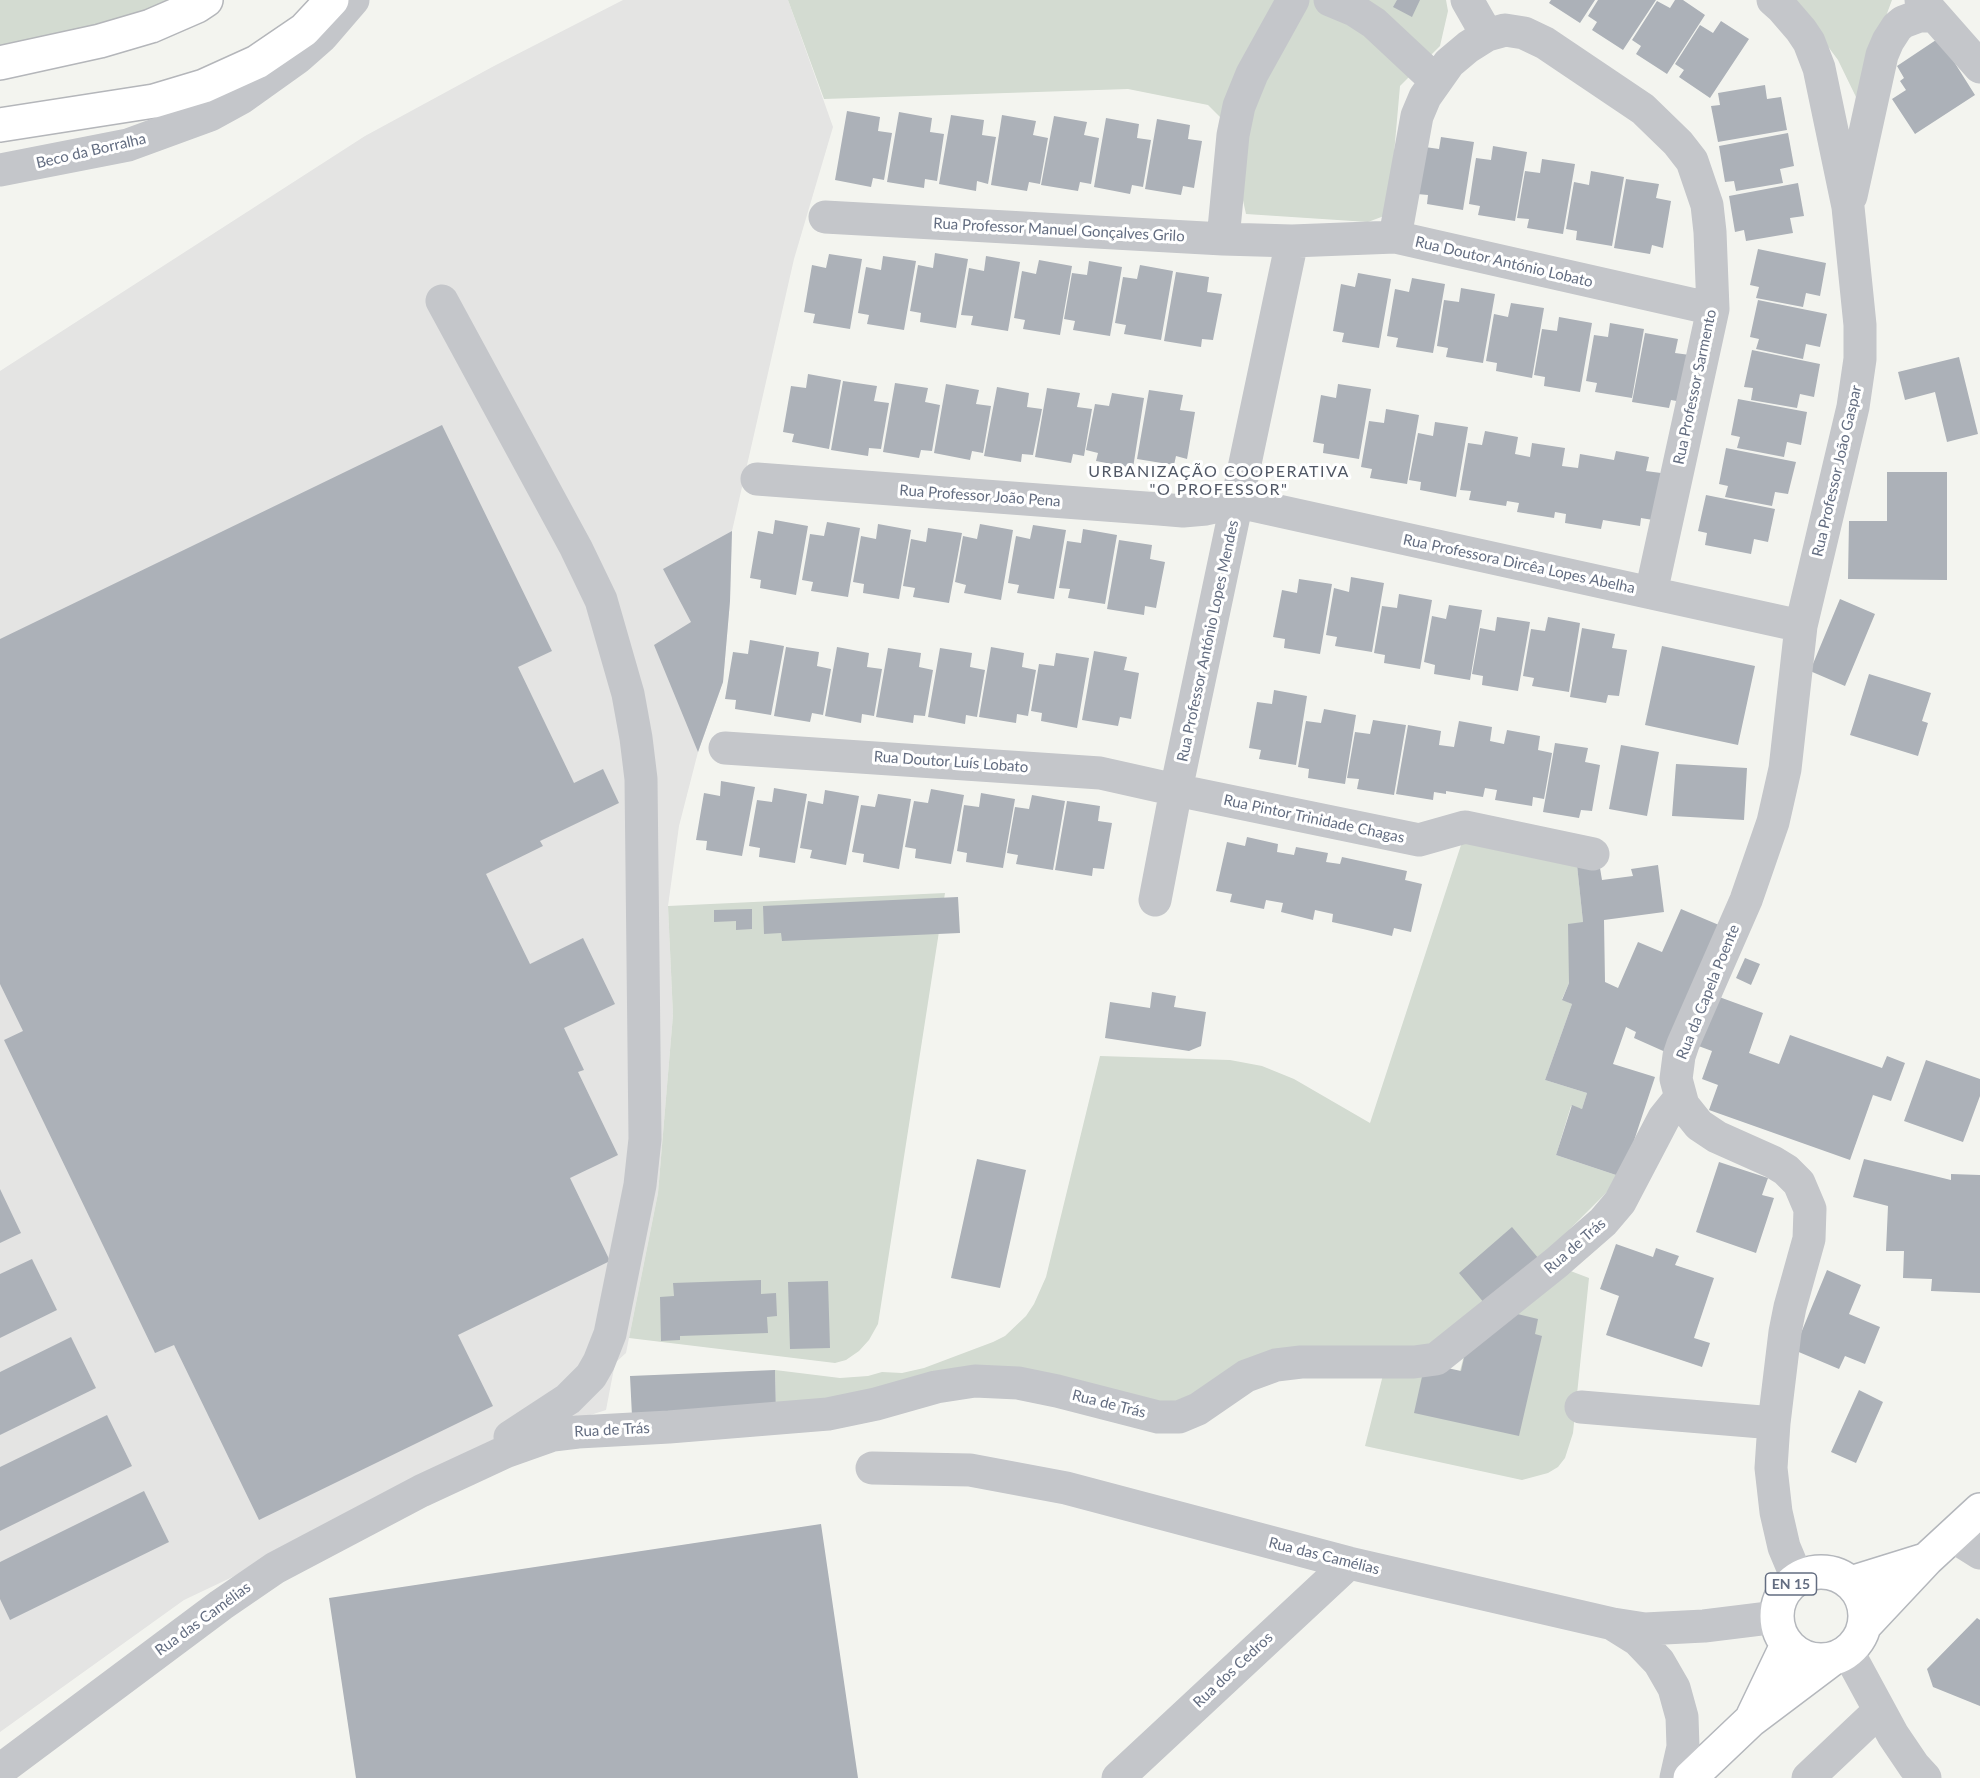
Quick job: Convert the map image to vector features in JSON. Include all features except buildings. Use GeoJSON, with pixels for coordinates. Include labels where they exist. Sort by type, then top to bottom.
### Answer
{"type":"FeatureCollection","features":[{"type":"Feature","properties":{"kind":"main road"},"geometry":{"type":"LineString","coordinates":[[0,63],[100,41],[151,26],[206,0]]}},
{"type":"Feature","properties":{"kind":"main road"},"geometry":{"type":"LineString","coordinates":[[0,125],[154,101],[204,86],[257,62],[304,30],[332,0]]}},
{"type":"Feature","properties":{"kind":"main road","name":"EN 15"},"geometry":{"type":"LineString","coordinates":[[1690,1778],[1751,1720],[1859,1640],[1866,1624],[1927,1559],[1980,1510]]}},
{"type":"Feature","properties":{"kind":"main road","name":"EN 15"},"geometry":{"type":"LineString","coordinates":[[1751,1720],[1782,1631],[1779,1602],[1786,1589],[1797,1578],[1810,1572],[1825,1571],[1839,1575],[1851,1583],[1927,1559]]}},
{"type":"Feature","properties":{"kind":"main road"},"geometry":{"type":"LineString","coordinates":[[1851,1583],[1860,1594],[1865,1607],[1866,1624]]}},
{"type":"Feature","properties":{"kind":"main road"},"geometry":{"type":"LineString","coordinates":[[1782,1631],[1798,1655],[1815,1660],[1840,1656]]}},
{"type":"Feature","properties":{"kind":"street","name":"Beco da Borralha"},"geometry":{"type":"LineString","coordinates":[[0,170],[128,145],[210,115],[241,98],[297,58],[322,36],[353,0]]}},
{"type":"Feature","properties":{"kind":"street"},"geometry":{"type":"LineString","coordinates":[[1223,239],[1233,135],[1239,106],[1252,74],[1293,0]]}},
{"type":"Feature","properties":{"kind":"street"},"geometry":{"type":"LineString","coordinates":[[1330,0],[1354,10],[1374,23],[1435,81]]}},
{"type":"Feature","properties":{"kind":"street"},"geometry":{"type":"LineString","coordinates":[[1467,0],[1487,35]]}},
{"type":"Feature","properties":{"kind":"street"},"geometry":{"type":"LineString","coordinates":[[1773,0],[1801,30],[1817,61],[1848,207]]}},
{"type":"Feature","properties":{"kind":"street"},"geometry":{"type":"LineString","coordinates":[[1848,207],[1882,55],[1897,27],[1919,16],[1928,8],[1980,68]]}},
{"type":"Feature","properties":{"kind":"street","name":"Rua Professor Sarmento"},"geometry":{"type":"LineString","coordinates":[[1395,237],[1417,116],[1425,97],[1449,63],[1468,47],[1487,35],[1505,30],[1524,33],[1545,43],[1643,109],[1678,143],[1692,161],[1707,205],[1713,309],[1651,593]]}},
{"type":"Feature","properties":{"kind":"street","name":"Rua Professor João Gaspar"},"geometry":{"type":"LineString","coordinates":[[1801,626],[1853,408],[1858,376],[1860,325],[1848,207]]}},
{"type":"Feature","properties":{"kind":"street","name":"Rua Professor Manuel Gonçalves Grilo"},"geometry":{"type":"LineString","coordinates":[[825,217],[1292,241]]}},
{"type":"Feature","properties":{"kind":"street","name":"Rua Doutor António Lobato"},"geometry":{"type":"LineString","coordinates":[[1292,241],[1395,237],[1713,309]]}},
{"type":"Feature","properties":{"kind":"street","name":"Rua Professor António Lopes Mendes"},"geometry":{"type":"LineString","coordinates":[[1155,900],[1176,790],[1292,241]]}},
{"type":"Feature","properties":{"kind":"street"},"geometry":{"type":"LineString","coordinates":[[421,1491],[552,1411],[591,1376],[610,1334],[640,1185],[645,1139],[641,780],[628,694],[606,616],[585,565],[442,301]]}},
{"type":"Feature","properties":{"kind":"street","name":"Rua Professor João Pena"},"geometry":{"type":"LineString","coordinates":[[757,479],[1159,510],[1206,509],[1238,502]]}},
{"type":"Feature","properties":{"kind":"street","name":"Rua Professora Dircêa Lopes Abelha"},"geometry":{"type":"LineString","coordinates":[[1238,502],[1801,626]]}},
{"type":"Feature","properties":{"kind":"street","name":"Rua da Capela Poente"},"geometry":{"type":"LineString","coordinates":[[1680,1098],[1676,1079],[1679,1056],[1746,900],[1773,822],[1785,769],[1801,626]]}},
{"type":"Feature","properties":{"kind":"street","name":"Rua Doutor Luís Lobato"},"geometry":{"type":"LineString","coordinates":[[725,748],[1074,770],[1127,778],[1176,790]]}},
{"type":"Feature","properties":{"kind":"street","name":"Rua Pintor Trinidade Chagas"},"geometry":{"type":"LineString","coordinates":[[1176,790],[1419,840],[1465,827],[1593,854]]}},
{"type":"Feature","properties":{"kind":"street"},"geometry":{"type":"LineString","coordinates":[[1680,1098],[1687,1112],[1708,1131],[1786,1170],[1799,1183],[1807,1200],[1811,1218],[1809,1239],[1789,1313],[1774,1423],[1771,1468],[1776,1512],[1784,1547],[1797,1578]]}},
{"type":"Feature","properties":{"kind":"street","name":"Rua de Trás"},"geometry":{"type":"LineString","coordinates":[[421,1491],[505,1452],[566,1433],[828,1414],[876,1404],[936,1387],[975,1381],[1018,1383],[1158,1417],[1179,1417],[1198,1409],[1246,1376],[1276,1365],[1307,1362],[1427,1362],[1440,1356],[1604,1222],[1620,1202],[1664,1118],[1680,1098]]}},
{"type":"Feature","properties":{"kind":"street"},"geometry":{"type":"LineString","coordinates":[[1581,1407],[1774,1423]]}},
{"type":"Feature","properties":{"kind":"street","name":"Rua das Camélias"},"geometry":{"type":"LineString","coordinates":[[872,1468],[970,1470],[1025,1479],[1348,1563],[1613,1624],[1645,1629],[1704,1626],[1782,1631]]}},
{"type":"Feature","properties":{"kind":"street","name":"Rua das Camélias"},"geometry":{"type":"LineString","coordinates":[[0,1770],[256,1580],[296,1556],[421,1491]]}},
{"type":"Feature","properties":{"kind":"street"},"geometry":{"type":"LineString","coordinates":[[1953,1536],[1980,1553]]}},
{"type":"Feature","properties":{"kind":"street","name":"Rua dos Cedros"},"geometry":{"type":"LineString","coordinates":[[1118,1778],[1348,1563]]}},
{"type":"Feature","properties":{"kind":"street"},"geometry":{"type":"LineString","coordinates":[[1613,1624],[1638,1640],[1659,1662],[1674,1688],[1682,1717],[1683,1737],[1677,1778]]}},
{"type":"Feature","properties":{"kind":"street"},"geometry":{"type":"LineString","coordinates":[[1840,1656],[1914,1766],[1925,1778]]}},
{"type":"Feature","properties":{"kind":"street"},"geometry":{"type":"LineString","coordinates":[[1808,1778],[1879,1711]]}},
{"type":"Feature","properties":{"kind":"shaded area"},"geometry":{"type":"Polygon","coordinates":[[[0,0],[169,0],[151,11],[0,50],[0,0]]]}},
{"type":"Feature","properties":{"kind":"shaded area"},"geometry":{"type":"Polygon","coordinates":[[[623,0],[788,0],[833,127],[794,259],[732,531],[730,601],[723,682],[698,752],[679,826],[668,906],[673,1015],[658,1193],[626,1353],[615,1363],[606,1410],[540,1431],[184,1600],[0,1732],[0,371],[365,136],[623,0]]]}},
{"type":"Feature","properties":{"kind":"shaded area"},"geometry":{"type":"Polygon","coordinates":[[[788,0],[1446,0],[1448,11],[1440,46],[1400,86],[1393,165],[1384,216],[1368,222],[1246,214],[1226,123],[1208,105],[1128,89],[824,99],[788,0]]]}},
{"type":"Feature","properties":{"kind":"shaded area"},"geometry":{"type":"Polygon","coordinates":[[[1787,0],[1892,0],[1856,97],[1838,60],[1809,21],[1787,0]]]}},
{"type":"Feature","properties":{"kind":"shaded area"},"geometry":{"type":"Polygon","coordinates":[[[1462,842],[1577,865],[1583,922],[1569,983],[1562,999],[1572,1004],[1545,1080],[1587,1093],[1582,1109],[1571,1106],[1556,1155],[1622,1177],[1570,1229],[1546,1265],[1432,1357],[1265,1355],[1175,1411],[1051,1384],[776,1411],[775,1370],[840,1378],[868,1376],[882,1372],[902,1373],[924,1368],[993,1342],[1005,1336],[1026,1316],[1046,1277],[1100,1056],[1230,1060],[1262,1066],[1294,1079],[1370,1123],[1462,842]]]}},
{"type":"Feature","properties":{"kind":"shaded area"},"geometry":{"type":"Polygon","coordinates":[[[945,893],[878,1324],[869,1340],[846,1360],[835,1363],[629,1338],[658,1193],[673,1015],[668,906],[945,893]]]}},
{"type":"Feature","properties":{"kind":"shaded area"},"geometry":{"type":"Polygon","coordinates":[[[1560,1267],[1589,1278],[1573,1433],[1565,1458],[1558,1467],[1548,1473],[1522,1480],[1365,1446],[1384,1371],[1460,1371],[1468,1340],[1560,1267]]]}},
{"type":"Feature","properties":{"kind":"district","name":"URBANIZAÇÃO COOPERATIVA \"O PROFESSOR\""},"geometry":{"type":"Point","coordinates":[1219,481]}}]}
